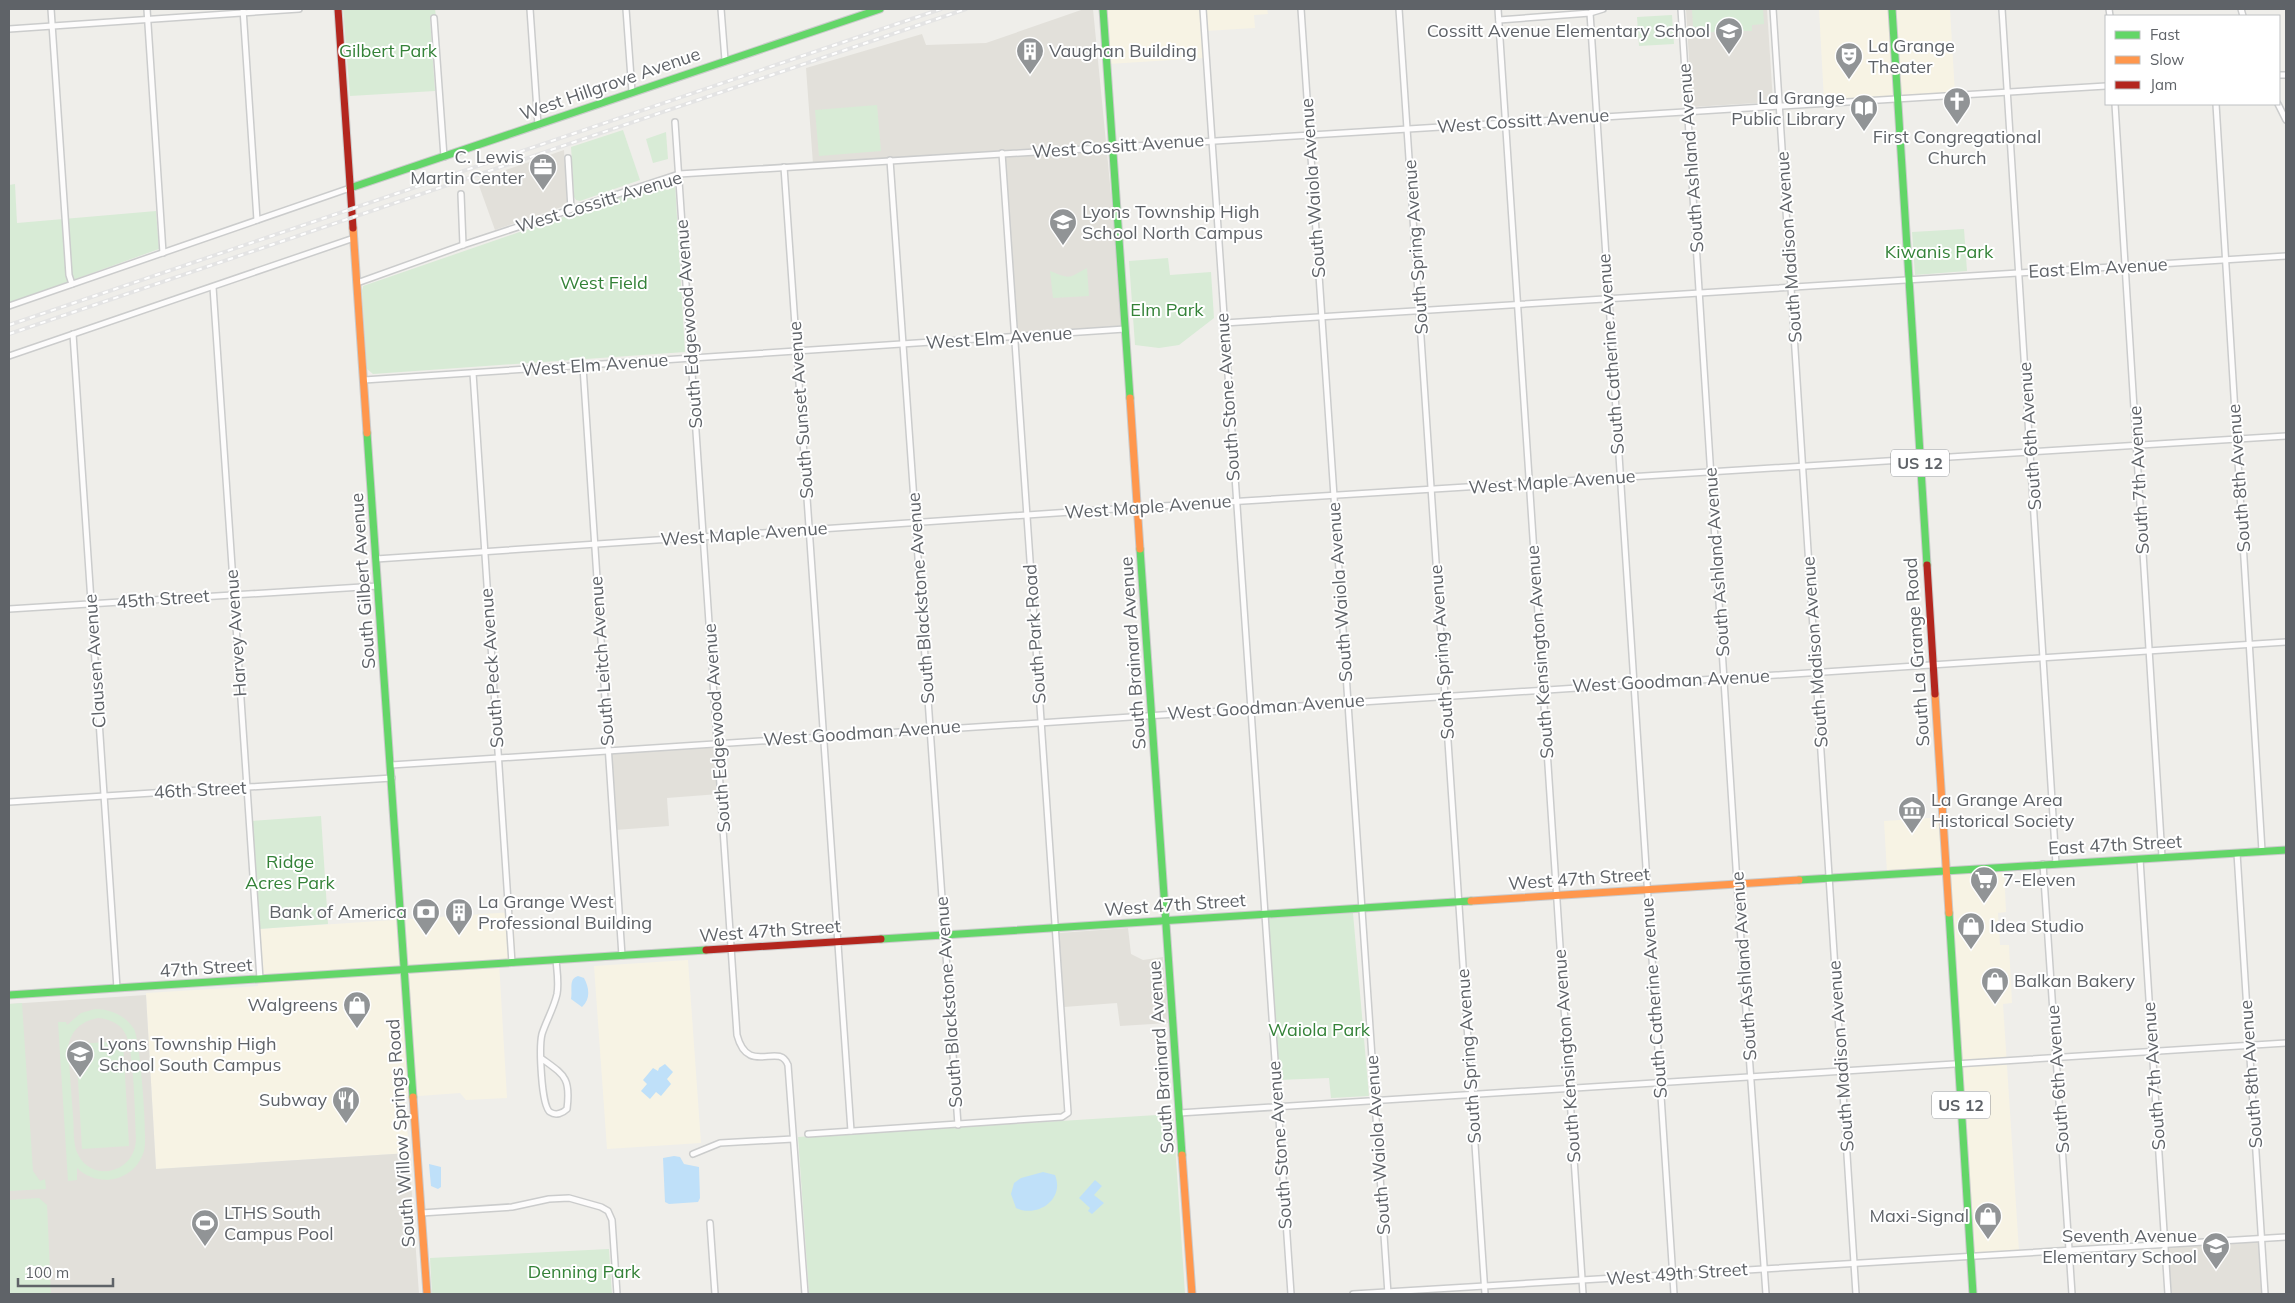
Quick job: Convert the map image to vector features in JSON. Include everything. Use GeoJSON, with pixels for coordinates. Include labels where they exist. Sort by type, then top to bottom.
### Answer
{"type":"FeatureCollection","features":[{"type":"Feature","properties":{"kind":"main road","name":"South Gilbert Avenue"},"geometry":{"type":"LineString","coordinates":[[338,9],[405,970]]}},
{"type":"Feature","properties":{"kind":"main road","name":"West Hillgrove Avenue"},"geometry":{"type":"LineString","coordinates":[[350,188],[444,158],[725,60],[880,9]]}},
{"type":"Feature","properties":{"kind":"main road","name":"South Brainard Avenue"},"geometry":{"type":"LineString","coordinates":[[1103,9],[1192,1294]]}},
{"type":"Feature","properties":{"kind":"main road","name":"South La Grange Road"},"geometry":{"type":"LineString","coordinates":[[1892,9],[1973,1294]]}},
{"type":"Feature","properties":{"kind":"main road","name":"East 47th Street"},"geometry":{"type":"LineString","coordinates":[[1946,870],[2286,850]]}},
{"type":"Feature","properties":{"kind":"main road","name":"West 47th Street"},"geometry":{"type":"LineString","coordinates":[[405,970],[1946,870]]}},
{"type":"Feature","properties":{"kind":"main road","name":"47th Street"},"geometry":{"type":"LineString","coordinates":[[9,995],[405,970]]}},
{"type":"Feature","properties":{"kind":"main road","name":"South Willow Springs Road"},"geometry":{"type":"LineString","coordinates":[[405,970],[427,1294]]}},
{"type":"Feature","properties":{"kind":"street"},"geometry":{"type":"LineString","coordinates":[[51,9],[69,275],[72,284]]}},
{"type":"Feature","properties":{"kind":"street"},"geometry":{"type":"LineString","coordinates":[[146,9],[163,253]]}},
{"type":"Feature","properties":{"kind":"street"},"geometry":{"type":"LineString","coordinates":[[9,29],[243,11],[299,9]]}},
{"type":"Feature","properties":{"kind":"street"},"geometry":{"type":"LineString","coordinates":[[530,9],[538,126]]}},
{"type":"Feature","properties":{"kind":"street"},"geometry":{"type":"LineString","coordinates":[[626,9],[632,92]]}},
{"type":"Feature","properties":{"kind":"street"},"geometry":{"type":"LineString","coordinates":[[721,9],[725,60]]}},
{"type":"Feature","properties":{"kind":"street","name":"South Stone Avenue"},"geometry":{"type":"LineString","coordinates":[[1203,9],[1210,140],[1291,1294]]}},
{"type":"Feature","properties":{"kind":"street","name":"South Waiola Avenue"},"geometry":{"type":"LineString","coordinates":[[1301,9],[1388,1293]]}},
{"type":"Feature","properties":{"kind":"street","name":"South Spring Avenue"},"geometry":{"type":"LineString","coordinates":[[1399,9],[1485,1294]]}},
{"type":"Feature","properties":{"kind":"street","name":"South Kensington Avenue"},"geometry":{"type":"LineString","coordinates":[[1498,9],[1583,1294]]}},
{"type":"Feature","properties":{"kind":"street"},"geometry":{"type":"LineString","coordinates":[[1499,20],[1590,13],[1603,9]]}},
{"type":"Feature","properties":{"kind":"street","name":"South Ashland Avenue"},"geometry":{"type":"LineString","coordinates":[[1681,9],[1737,883],[1766,1294]]}},
{"type":"Feature","properties":{"kind":"street","name":"South Madison Avenue"},"geometry":{"type":"LineString","coordinates":[[1773,9],[1856,1294]]}},
{"type":"Feature","properties":{"kind":"street","name":"South 6th Avenue"},"geometry":{"type":"LineString","coordinates":[[2002,9],[2056,864]]}},
{"type":"Feature","properties":{"kind":"street"},"geometry":{"type":"LineString","coordinates":[[243,11],[257,220]]}},
{"type":"Feature","properties":{"kind":"street","name":"South Catherine Avenue"},"geometry":{"type":"LineString","coordinates":[[1590,13],[1674,1294]]}},
{"type":"Feature","properties":{"kind":"street"},"geometry":{"type":"LineString","coordinates":[[434,18],[444,158]]}},
{"type":"Feature","properties":{"kind":"street","name":"West Cossitt Avenue"},"geometry":{"type":"LineString","coordinates":[[357,283],[463,245],[679,174],[1688,110],[2105,86]]}},
{"type":"Feature","properties":{"kind":"street","name":"South 7th Avenue"},"geometry":{"type":"LineString","coordinates":[[2116,105],[2162,857]]}},
{"type":"Feature","properties":{"kind":"street","name":"South 8th Avenue"},"geometry":{"type":"LineString","coordinates":[[2216,105],[2251,645],[2262,851]]}},
{"type":"Feature","properties":{"kind":"street"},"geometry":{"type":"LineString","coordinates":[[2278,105],[2286,120]]}},
{"type":"Feature","properties":{"kind":"street","name":"South Edgewood Avenue"},"geometry":{"type":"LineString","coordinates":[[675,122],[737,1035],[740,1047],[746,1054],[755,1057],[778,1056],[787,1061],[805,1294]]}},
{"type":"Feature","properties":{"kind":"street","name":"South Park Road"},"geometry":{"type":"LineString","coordinates":[[958,1125],[1066,1116],[1068,1111],[1002,153]]}},
{"type":"Feature","properties":{"kind":"street"},"geometry":{"type":"LineString","coordinates":[[568,158],[571,209]]}},
{"type":"Feature","properties":{"kind":"street","name":"South Blackstone Avenue"},"geometry":{"type":"LineString","coordinates":[[890,160],[958,1125]]}},
{"type":"Feature","properties":{"kind":"street","name":"South Sunset Avenue"},"geometry":{"type":"LineString","coordinates":[[784,167],[851,1131]]}},
{"type":"Feature","properties":{"kind":"street"},"geometry":{"type":"LineString","coordinates":[[9,306],[350,188]]}},
{"type":"Feature","properties":{"kind":"street"},"geometry":{"type":"LineString","coordinates":[[461,194],[463,245]]}},
{"type":"Feature","properties":{"kind":"street"},"geometry":{"type":"LineString","coordinates":[[9,356],[354,238]]}},
{"type":"Feature","properties":{"kind":"street","name":"East Elm Avenue"},"geometry":{"type":"LineString","coordinates":[[1909,280],[2286,256]]}},
{"type":"Feature","properties":{"kind":"street"},"geometry":{"type":"LineString","coordinates":[[1224,323],[1909,280]]}},
{"type":"Feature","properties":{"kind":"street","name":"Harvey Avenue"},"geometry":{"type":"LineString","coordinates":[[214,287],[260,979]]}},
{"type":"Feature","properties":{"kind":"street","name":"West Elm Avenue"},"geometry":{"type":"LineString","coordinates":[[364,380],[473,372],[583,367],[1125,329]]}},
{"type":"Feature","properties":{"kind":"street","name":"Clausen Avenue"},"geometry":{"type":"LineString","coordinates":[[73,334],[116,988]]}},
{"type":"Feature","properties":{"kind":"street","name":"South Leitch Avenue"},"geometry":{"type":"LineString","coordinates":[[583,367],[622,956]]}},
{"type":"Feature","properties":{"kind":"street","name":"South Peck Avenue"},"geometry":{"type":"LineString","coordinates":[[473,372],[512,963]]}},
{"type":"Feature","properties":{"kind":"street","name":"West Maple Avenue"},"geometry":{"type":"LineString","coordinates":[[376,559],[1138,507],[2286,436]]}},
{"type":"Feature","properties":{"kind":"street","name":"45th Street"},"geometry":{"type":"LineString","coordinates":[[9,609],[378,586]]}},
{"type":"Feature","properties":{"kind":"street","name":"West Goodman Avenue"},"geometry":{"type":"LineString","coordinates":[[391,765],[718,742],[2286,642]]}},
{"type":"Feature","properties":{"kind":"street","name":"46th Street"},"geometry":{"type":"LineString","coordinates":[[9,802],[392,778]]}},
{"type":"Feature","properties":{"kind":"street","name":"South 8th Avenue"},"geometry":{"type":"LineString","coordinates":[[2236,853],[2266,1294]]}},
{"type":"Feature","properties":{"kind":"street","name":"South 7th Avenue"},"geometry":{"type":"LineString","coordinates":[[2140,858],[2168,1294]]}},
{"type":"Feature","properties":{"kind":"street","name":"South 6th Avenue"},"geometry":{"type":"LineString","coordinates":[[2044,864],[2072,1294]]}},
{"type":"Feature","properties":{"kind":"street"},"geometry":{"type":"LineString","coordinates":[[541,1058],[561,1072],[566,1078],[568,1100],[567,1108],[563,1112],[554,1114],[548,1111],[544,1104],[541,1058],[542,1036],[557,994],[556,960]]}},
{"type":"Feature","properties":{"kind":"street"},"geometry":{"type":"LineString","coordinates":[[1180,1113],[2286,1043]]}},
{"type":"Feature","properties":{"kind":"street"},"geometry":{"type":"LineString","coordinates":[[808,1134],[958,1125]]}},
{"type":"Feature","properties":{"kind":"street"},"geometry":{"type":"LineString","coordinates":[[693,1154],[708,1146],[720,1143],[793,1139]]}},
{"type":"Feature","properties":{"kind":"street"},"geometry":{"type":"LineString","coordinates":[[421,1213],[512,1207],[548,1198],[569,1198],[601,1207],[608,1211],[612,1220],[617,1294]]}},
{"type":"Feature","properties":{"kind":"street"},"geometry":{"type":"LineString","coordinates":[[710,1223],[715,1294]]}},
{"type":"Feature","properties":{"kind":"street","name":"West 49th Street"},"geometry":{"type":"LineString","coordinates":[[1353,1294],[2286,1236]]}},
{"type":"Feature","properties":{"kind":"shaded area","name":"Lyons Township High School North Campus"},"geometry":{"type":"Polygon","coordinates":[[[1084,9],[1093,9],[1124,328],[1017,335],[1003,151],[813,164],[806,68],[922,34],[926,45],[986,43],[1084,9]]]}},
{"type":"Feature","properties":{"kind":"shaded area"},"geometry":{"type":"Polygon","coordinates":[[[1104,9],[1201,9],[1204,58],[1108,64],[1104,9]]]}},
{"type":"Feature","properties":{"kind":"shaded area"},"geometry":{"type":"Polygon","coordinates":[[[1204,9],[1267,9],[1268,14],[1254,15],[1255,28],[1205,31],[1204,9]]]}},
{"type":"Feature","properties":{"kind":"shaded area","name":"Cossitt Avenue Elementary School"},"geometry":{"type":"Polygon","coordinates":[[[1686,9],[1767,9],[1773,102],[1692,107],[1686,9]]]}},
{"type":"Feature","properties":{"kind":"shaded area"},"geometry":{"type":"Polygon","coordinates":[[[1819,9],[1890,9],[1896,97],[1824,101],[1819,9]]]}},
{"type":"Feature","properties":{"kind":"shaded area"},"geometry":{"type":"Polygon","coordinates":[[[1893,9],[1950,9],[1955,94],[1899,97],[1893,9]]]}},
{"type":"Feature","properties":{"kind":"shaded area"},"geometry":{"type":"Polygon","coordinates":[[[564,150],[567,205],[495,230],[477,180],[564,150]]]}},
{"type":"Feature","properties":{"kind":"shaded area"},"geometry":{"type":"Polygon","coordinates":[[[716,744],[719,794],[667,798],[669,826],[615,830],[610,752],[716,744]]]}},
{"type":"Feature","properties":{"kind":"shaded area"},"geometry":{"type":"Polygon","coordinates":[[[1943,817],[1947,868],[1887,873],[1884,821],[1943,817]]]}},
{"type":"Feature","properties":{"kind":"shaded area"},"geometry":{"type":"Polygon","coordinates":[[[2004,868],[2006,912],[1998,913],[2000,945],[2009,945],[2012,1003],[2003,1004],[2019,1251],[1973,1254],[1950,871],[2004,868]]]}},
{"type":"Feature","properties":{"kind":"shaded area"},"geometry":{"type":"Polygon","coordinates":[[[513,912],[516,961],[499,962],[507,1098],[466,1100],[460,1093],[405,1097],[409,1153],[156,1169],[146,993],[258,986],[254,931],[259,929],[513,912]]]}},
{"type":"Feature","properties":{"kind":"shaded area"},"geometry":{"type":"Polygon","coordinates":[[[1128,928],[1131,954],[1143,960],[1163,957],[1168,1023],[1120,1026],[1117,1003],[1064,1007],[1059,933],[1128,928]]]}},
{"type":"Feature","properties":{"kind":"shaded area"},"geometry":{"type":"Polygon","coordinates":[[[688,960],[701,1143],[607,1149],[594,966],[688,960]]]}},
{"type":"Feature","properties":{"kind":"shaded area","name":"Lyons Township High School South Campus"},"geometry":{"type":"Polygon","coordinates":[[[146,995],[156,1169],[409,1153],[419,1294],[9,1294],[9,1004],[146,995]]]}},
{"type":"Feature","properties":{"kind":"shaded area","name":"Seventh Avenue Elementary School"},"geometry":{"type":"Polygon","coordinates":[[[2261,1239],[2264,1294],[2170,1294],[2167,1245],[2261,1239]]]}},
{"type":"Feature","properties":{"kind":"green space","name":"Gilbert Park"},"geometry":{"type":"Polygon","coordinates":[[[343,9],[435,9],[436,17],[430,18],[435,91],[350,96],[343,9]]]}},
{"type":"Feature","properties":{"kind":"green space"},"geometry":{"type":"Polygon","coordinates":[[[1692,9],[1763,9],[1764,24],[1752,25],[1752,31],[1735,31],[1735,29],[1705,33],[1704,27],[1693,27],[1692,9]]]}},
{"type":"Feature","properties":{"kind":"green space"},"geometry":{"type":"Polygon","coordinates":[[[1672,15],[1674,44],[1639,46],[1637,17],[1672,15]]]}},
{"type":"Feature","properties":{"kind":"green space"},"geometry":{"type":"Polygon","coordinates":[[[877,105],[881,151],[819,156],[815,110],[877,105]]]}},
{"type":"Feature","properties":{"kind":"green space"},"geometry":{"type":"Polygon","coordinates":[[[623,130],[640,180],[580,201],[576,200],[574,197],[571,147],[623,130]]]}},
{"type":"Feature","properties":{"kind":"green space"},"geometry":{"type":"Polygon","coordinates":[[[666,132],[668,159],[653,163],[646,139],[666,132]]]}},
{"type":"Feature","properties":{"kind":"green space","name":"West Field"},"geometry":{"type":"Polygon","coordinates":[[[667,181],[675,183],[685,352],[373,374],[367,369],[363,286],[667,181]]]}},
{"type":"Feature","properties":{"kind":"green space"},"geometry":{"type":"Polygon","coordinates":[[[15,184],[17,223],[156,211],[159,249],[9,303],[9,185],[15,184]]]}},
{"type":"Feature","properties":{"kind":"green space","name":"Kiwanis Park"},"geometry":{"type":"Polygon","coordinates":[[[1964,229],[1967,271],[1915,275],[1912,232],[1964,229]]]}},
{"type":"Feature","properties":{"kind":"green space","name":"Elm Park"},"geometry":{"type":"Polygon","coordinates":[[[1168,258],[1170,275],[1211,272],[1214,318],[1179,345],[1159,348],[1135,345],[1129,261],[1168,258]]]}},
{"type":"Feature","properties":{"kind":"green space"},"geometry":{"type":"Polygon","coordinates":[[[1087,268],[1089,296],[1053,298],[1050,271],[1069,277],[1087,268]]]}},
{"type":"Feature","properties":{"kind":"green space","name":"Ridge Acres Park"},"geometry":{"type":"Polygon","coordinates":[[[321,816],[328,924],[259,929],[251,821],[321,816]]]}},
{"type":"Feature","properties":{"kind":"green space","name":"Waiola Park"},"geometry":{"type":"Polygon","coordinates":[[[1353,913],[1369,1096],[1331,1098],[1329,1078],[1279,1080],[1268,918],[1353,913]]]}},
{"type":"Feature","properties":{"kind":"green space"},"geometry":{"type":"Polygon","coordinates":[[[22,1003],[33,1171],[40,1181],[45,1179],[46,1189],[9,1191],[9,1004],[22,1003]]]}},
{"type":"Feature","properties":{"kind":"green space"},"geometry":{"type":"Polygon","coordinates":[[[95,1009],[117,1014],[130,1024],[134,1029],[136,1037],[144,1110],[144,1151],[133,1169],[115,1179],[95,1178],[86,1175],[77,1168],[77,1180],[68,1181],[58,1022],[66,1022],[67,1025],[81,1013],[95,1009]],[[92,1019],[77,1028],[71,1037],[68,1049],[76,1150],[82,1161],[90,1168],[110,1171],[128,1161],[134,1151],[136,1139],[134,1085],[131,1055],[126,1035],[115,1023],[102,1019],[92,1019]]]}},
{"type":"Feature","properties":{"kind":"green space"},"geometry":{"type":"Polygon","coordinates":[[[123,1041],[129,1146],[82,1149],[76,1044],[123,1041]]]}},
{"type":"Feature","properties":{"kind":"green space"},"geometry":{"type":"Polygon","coordinates":[[[1173,1114],[1185,1294],[809,1294],[798,1137],[1173,1114]]]}},
{"type":"Feature","properties":{"kind":"green space"},"geometry":{"type":"Polygon","coordinates":[[[39,1198],[47,1205],[51,1294],[9,1294],[9,1200],[39,1198]]]}},
{"type":"Feature","properties":{"kind":"green space","name":"Denning Park"},"geometry":{"type":"Polygon","coordinates":[[[609,1249],[612,1294],[432,1294],[430,1258],[609,1249]]]}},
{"type":"Feature","properties":{"kind":"water"},"geometry":{"type":"Polygon","coordinates":[[[578,976],[584,978],[588,989],[587,1000],[582,1007],[571,999],[572,982],[578,976]]]}},
{"type":"Feature","properties":{"kind":"water"},"geometry":{"type":"Polygon","coordinates":[[[665,1064],[673,1072],[667,1079],[671,1084],[661,1096],[656,1092],[650,1099],[641,1091],[647,1084],[643,1080],[653,1068],[658,1071],[665,1064]]]}},
{"type":"Feature","properties":{"kind":"water"},"geometry":{"type":"Polygon","coordinates":[[[680,1157],[684,1164],[699,1167],[700,1198],[698,1202],[669,1204],[665,1202],[663,1158],[680,1157]]]}},
{"type":"Feature","properties":{"kind":"water"},"geometry":{"type":"Polygon","coordinates":[[[429,1164],[441,1167],[441,1187],[438,1189],[431,1186],[429,1164]]]}},
{"type":"Feature","properties":{"kind":"water"},"geometry":{"type":"Polygon","coordinates":[[[1043,1172],[1055,1175],[1057,1184],[1053,1199],[1040,1209],[1032,1211],[1016,1208],[1011,1194],[1014,1183],[1021,1178],[1043,1172]]]}},
{"type":"Feature","properties":{"kind":"water"},"geometry":{"type":"Polygon","coordinates":[[[1095,1180],[1102,1186],[1094,1195],[1104,1203],[1092,1214],[1088,1211],[1090,1208],[1079,1198],[1095,1180]]]}},
{"type":"Feature","properties":{"kind":"railway"},"geometry":{"type":"LineString","coordinates":[[9,325],[941,9]]}},
{"type":"Feature","properties":{"kind":"railway"},"geometry":{"type":"LineString","coordinates":[[9,334],[966,9]]}},
{"type":"Feature","properties":{"kind":"traffic: fast"},"geometry":{"type":"LineString","coordinates":[[350,188],[880,9]]}},
{"type":"Feature","properties":{"kind":"traffic: fast"},"geometry":{"type":"LineString","coordinates":[[1103,9],[1130,398]]}},
{"type":"Feature","properties":{"kind":"traffic: fast"},"geometry":{"type":"LineString","coordinates":[[1892,9],[1927,565]]}},
{"type":"Feature","properties":{"kind":"traffic: fast"},"geometry":{"type":"LineString","coordinates":[[367,433],[413,1097]]}},
{"type":"Feature","properties":{"kind":"traffic: fast"},"geometry":{"type":"LineString","coordinates":[[1140,549],[1182,1155]]}},
{"type":"Feature","properties":{"kind":"traffic: fast"},"geometry":{"type":"LineString","coordinates":[[1799,880],[2286,850]]}},
{"type":"Feature","properties":{"kind":"traffic: fast"},"geometry":{"type":"LineString","coordinates":[[881,939],[1471,901]]}},
{"type":"Feature","properties":{"kind":"traffic: fast"},"geometry":{"type":"LineString","coordinates":[[1949,913],[1973,1294]]}},
{"type":"Feature","properties":{"kind":"traffic: fast"},"geometry":{"type":"LineString","coordinates":[[9,995],[706,950]]}},
{"type":"Feature","properties":{"kind":"traffic: slow"},"geometry":{"type":"LineString","coordinates":[[353,228],[367,433]]}},
{"type":"Feature","properties":{"kind":"traffic: slow"},"geometry":{"type":"LineString","coordinates":[[1130,398],[1140,549]]}},
{"type":"Feature","properties":{"kind":"traffic: slow"},"geometry":{"type":"LineString","coordinates":[[1935,694],[1949,913]]}},
{"type":"Feature","properties":{"kind":"traffic: slow"},"geometry":{"type":"LineString","coordinates":[[1471,901],[1799,880]]}},
{"type":"Feature","properties":{"kind":"traffic: slow"},"geometry":{"type":"LineString","coordinates":[[413,1097],[427,1294]]}},
{"type":"Feature","properties":{"kind":"traffic: slow"},"geometry":{"type":"LineString","coordinates":[[1182,1155],[1192,1294]]}},
{"type":"Feature","properties":{"kind":"traffic: jam"},"geometry":{"type":"LineString","coordinates":[[338,9],[353,228]]}},
{"type":"Feature","properties":{"kind":"traffic: jam"},"geometry":{"type":"LineString","coordinates":[[1927,565],[1935,694]]}},
{"type":"Feature","properties":{"kind":"traffic: jam"},"geometry":{"type":"LineString","coordinates":[[706,950],[881,939]]}},
{"type":"Feature","properties":{"kind":"place","name":"Cossitt Avenue Elementary School"},"geometry":{"type":"Point","coordinates":[1729,55]}},
{"type":"Feature","properties":{"kind":"place","name":"Vaughan Building"},"geometry":{"type":"Point","coordinates":[1030,75]}},
{"type":"Feature","properties":{"kind":"place","name":"La Grange Theater"},"geometry":{"type":"Point","coordinates":[1849,80]}},
{"type":"Feature","properties":{"kind":"place","name":"First Congregational Church"},"geometry":{"type":"Point","coordinates":[1957,125]}},
{"type":"Feature","properties":{"kind":"place","name":"La Grange Public Library"},"geometry":{"type":"Point","coordinates":[1864,132]}},
{"type":"Feature","properties":{"kind":"place","name":"C. Lewis Martin Center"},"geometry":{"type":"Point","coordinates":[543,191]}},
{"type":"Feature","properties":{"kind":"place","name":"Lyons Township High School North Campus"},"geometry":{"type":"Point","coordinates":[1063,246]}},
{"type":"Feature","properties":{"kind":"place","name":"La Grange Area Historical Society"},"geometry":{"type":"Point","coordinates":[1912,834]}},
{"type":"Feature","properties":{"kind":"place","name":"7-Eleven"},"geometry":{"type":"Point","coordinates":[1984,904]}},
{"type":"Feature","properties":{"kind":"place","name":"Bank of America"},"geometry":{"type":"Point","coordinates":[426,936]}},
{"type":"Feature","properties":{"kind":"place","name":"La Grange West Professional Building"},"geometry":{"type":"Point","coordinates":[459,936]}},
{"type":"Feature","properties":{"kind":"place","name":"Idea Studio"},"geometry":{"type":"Point","coordinates":[1971,950]}},
{"type":"Feature","properties":{"kind":"place","name":"Balkan Bakery"},"geometry":{"type":"Point","coordinates":[1995,1005]}},
{"type":"Feature","properties":{"kind":"place","name":"Walgreens"},"geometry":{"type":"Point","coordinates":[357,1029]}},
{"type":"Feature","properties":{"kind":"place","name":"Lyons Township High School South Campus"},"geometry":{"type":"Point","coordinates":[80,1078]}},
{"type":"Feature","properties":{"kind":"place","name":"Subway"},"geometry":{"type":"Point","coordinates":[346,1124]}},
{"type":"Feature","properties":{"kind":"place","name":"Maxi-Signal"},"geometry":{"type":"Point","coordinates":[1988,1240]}},
{"type":"Feature","properties":{"kind":"place","name":"LTHS South Campus Pool"},"geometry":{"type":"Point","coordinates":[205,1247]}},
{"type":"Feature","properties":{"kind":"place","name":"Seventh Avenue Elementary School"},"geometry":{"type":"Point","coordinates":[2216,1270]}}]}
